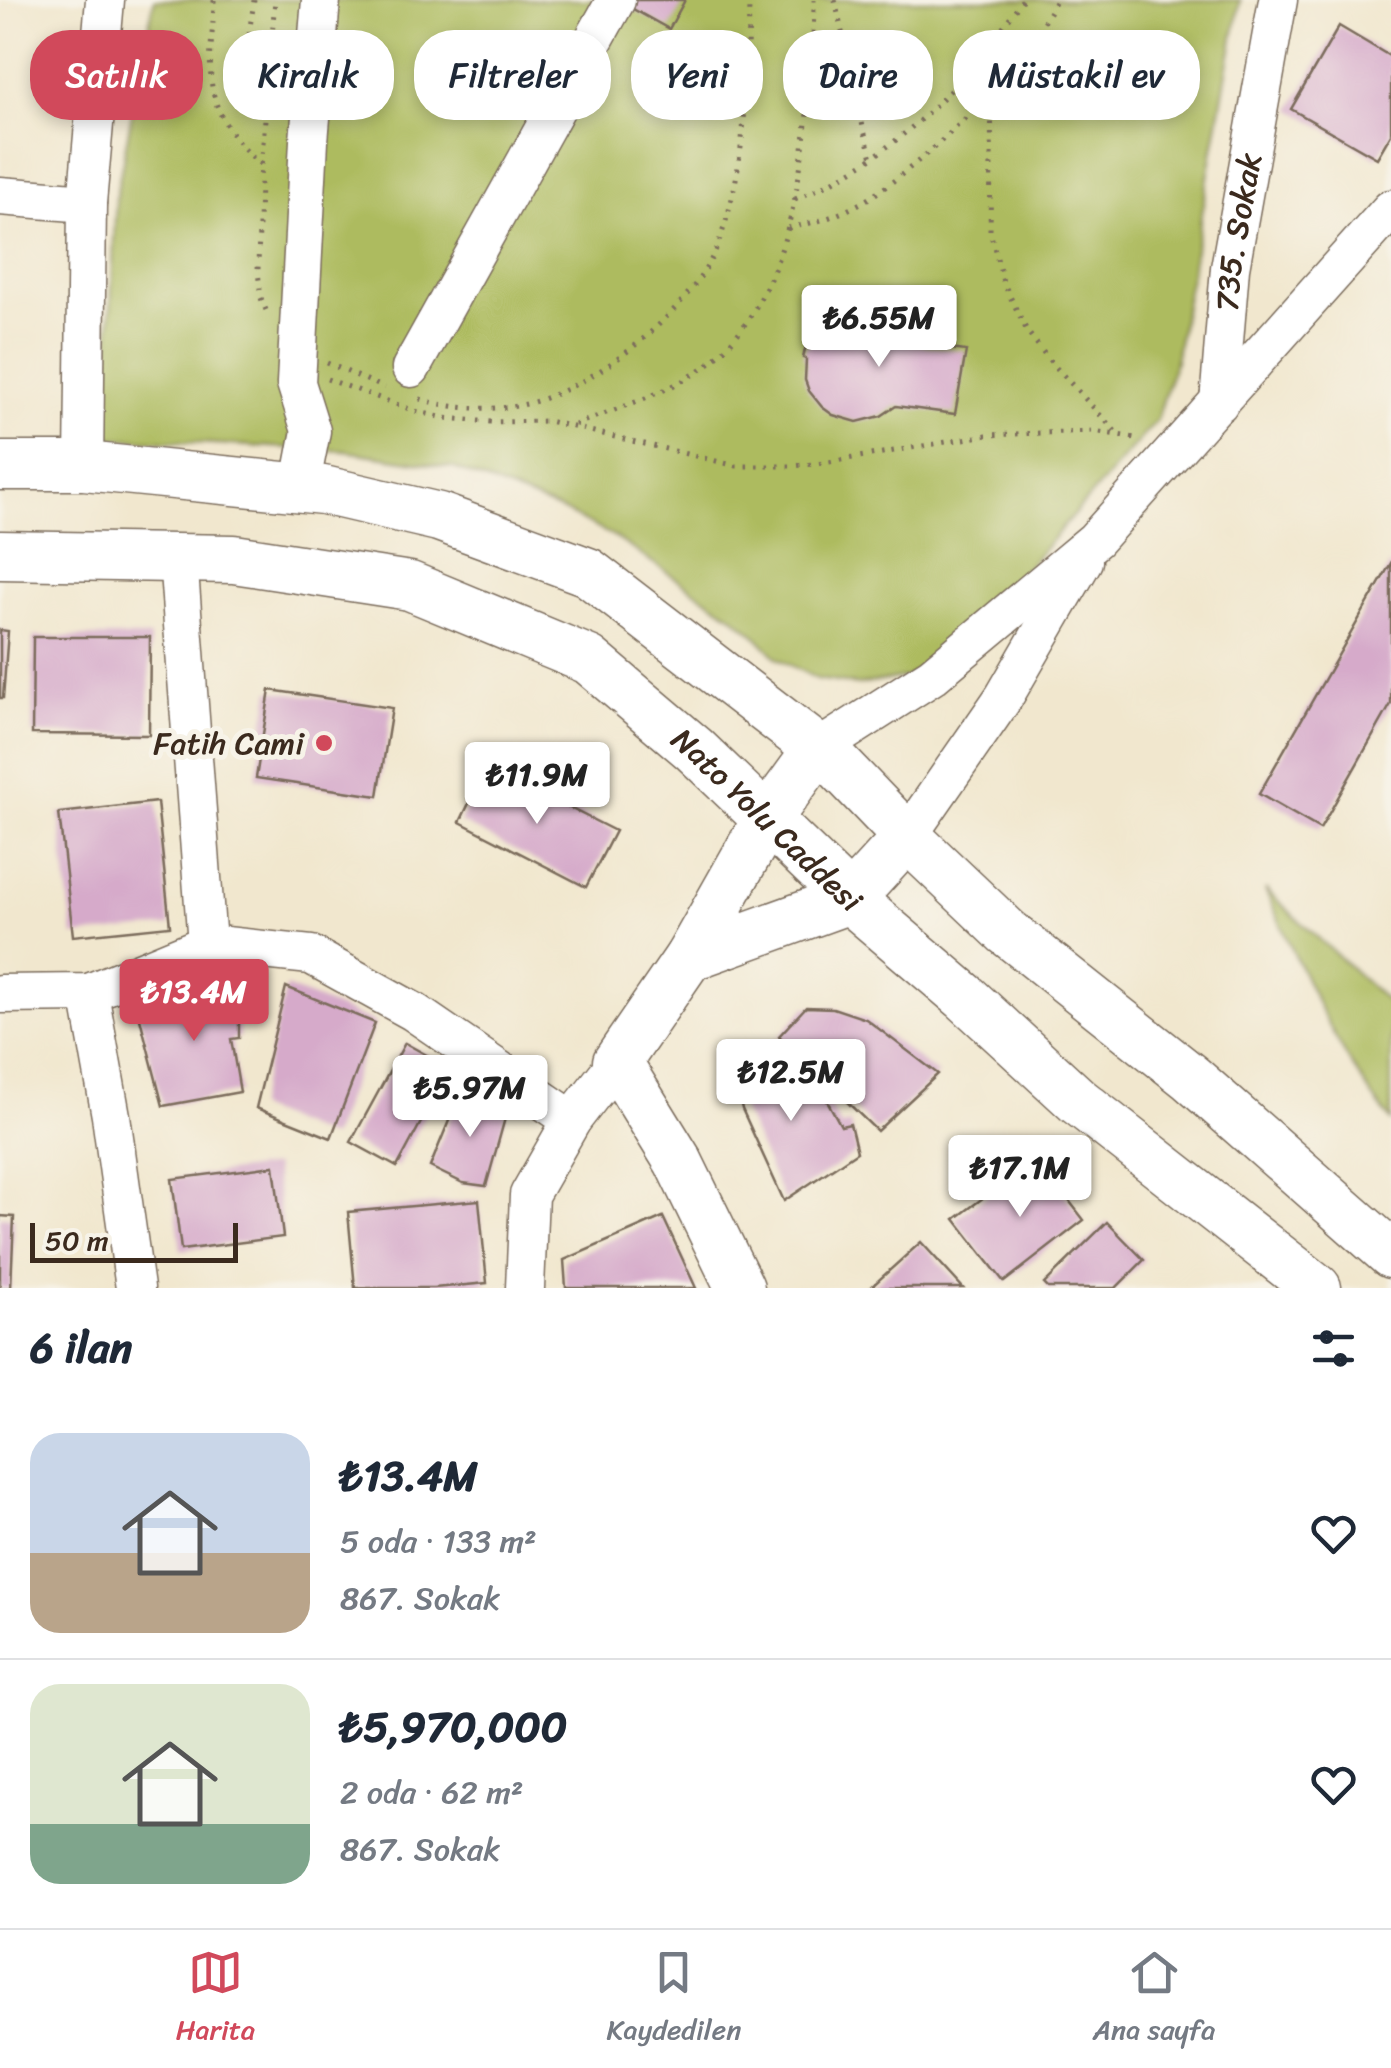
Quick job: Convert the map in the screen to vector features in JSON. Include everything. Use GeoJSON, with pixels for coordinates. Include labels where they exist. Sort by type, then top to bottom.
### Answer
{"type":"FeatureCollection","features":[{"type":"Feature","properties":{"kind":"main road"},"geometry":{"type":"LineString","coordinates":[[0,466],[84,466],[323,490],[439,517],[588,572],[836,763],[907,838],[1006,932],[1191,1078],[1391,1254]]}},
{"type":"Feature","properties":{"kind":"main road","name":"Nato Yolu Caddesi"},"geometry":{"type":"LineString","coordinates":[[0,555],[234,558],[410,586],[589,660],[694,749],[850,898],[1078,1102],[1306,1285]]}},
{"type":"Feature","properties":{"kind":"main road"},"geometry":{"type":"LineString","coordinates":[[740,1288],[678,1161],[617,1062],[689,956],[767,819],[818,749]]}},
{"type":"Feature","properties":{"kind":"main road"},"geometry":{"type":"LineString","coordinates":[[689,956],[850,898],[907,838]]}},
{"type":"Feature","properties":{"kind":"street"},"geometry":{"type":"LineString","coordinates":[[84,466],[87,203],[105,0]]}},
{"type":"Feature","properties":{"kind":"street"},"geometry":{"type":"LineString","coordinates":[[300,488],[311,430],[296,383],[321,0]]}},
{"type":"Feature","properties":{"kind":"street"},"geometry":{"type":"LineString","coordinates":[[402,384],[616,0]]}},
{"type":"Feature","properties":{"kind":"street","name":"735. Sokak"},"geometry":{"type":"LineString","coordinates":[[1219,404],[1230,268],[1278,0]]}},
{"type":"Feature","properties":{"kind":"street"},"geometry":{"type":"LineString","coordinates":[[0,196],[87,203]]}},
{"type":"Feature","properties":{"kind":"street"},"geometry":{"type":"LineString","coordinates":[[818,749],[932,676],[1095,540],[1391,209]]}},
{"type":"Feature","properties":{"kind":"street"},"geometry":{"type":"LineString","coordinates":[[907,838],[1004,697],[1095,540]]}},
{"type":"Feature","properties":{"kind":"street"},"geometry":{"type":"LineString","coordinates":[[178,558],[208,944]]}},
{"type":"Feature","properties":{"kind":"street"},"geometry":{"type":"LineString","coordinates":[[0,994],[90,992],[208,944],[311,955],[414,1012],[572,1120]]}},
{"type":"Feature","properties":{"kind":"street"},"geometry":{"type":"LineString","coordinates":[[90,992],[112,1116],[135,1288]]}},
{"type":"Feature","properties":{"kind":"street"},"geometry":{"type":"LineString","coordinates":[[524,1288],[529,1195],[572,1120],[617,1062]]}},
{"type":"Feature","properties":{"kind":"path"},"geometry":{"type":"LineString","coordinates":[[214,0],[210,54],[214,101],[222,120],[250,157],[262,164]]}},
{"type":"Feature","properties":{"kind":"path"},"geometry":{"type":"LineString","coordinates":[[251,30],[254,0]]}},
{"type":"Feature","properties":{"kind":"path"},"geometry":{"type":"LineString","coordinates":[[272,30],[275,0]]}},
{"type":"Feature","properties":{"kind":"path"},"geometry":{"type":"LineString","coordinates":[[298,355],[318,358],[346,373],[402,384],[448,407],[480,408],[513,406],[551,395],[614,362],[671,312],[695,283],[726,222],[742,130],[749,0]]}},
{"type":"Feature","properties":{"kind":"path"},"geometry":{"type":"LineString","coordinates":[[571,426],[688,378],[714,359],[738,333],[760,298],[781,253],[795,199],[806,127],[814,0]]}},
{"type":"Feature","properties":{"kind":"path"},"geometry":{"type":"LineString","coordinates":[[835,0],[872,158]]}},
{"type":"Feature","properties":{"kind":"path"},"geometry":{"type":"LineString","coordinates":[[795,199],[850,174],[921,120],[992,44],[1022,0]]}},
{"type":"Feature","properties":{"kind":"path"},"geometry":{"type":"LineString","coordinates":[[1039,30],[1056,0]]}},
{"type":"Feature","properties":{"kind":"path"},"geometry":{"type":"LineString","coordinates":[[265,120],[258,271],[266,311],[298,355],[371,396],[444,418],[548,421],[738,466],[824,463],[987,436],[1094,431],[1176,450]]}},
{"type":"Feature","properties":{"kind":"path"},"geometry":{"type":"LineString","coordinates":[[788,228],[815,223],[849,209],[888,186],[964,120]]}},
{"type":"Feature","properties":{"kind":"path"},"geometry":{"type":"LineString","coordinates":[[992,120],[990,231],[1003,282],[1027,331],[1117,434]]}},
{"type":"Feature","properties":{"kind":"green space"},"geometry":{"type":"Polygon","coordinates":[[[154,0],[1240,0],[1175,361],[1157,420],[964,640],[907,677],[858,685],[817,679],[777,658],[731,615],[613,536],[563,511],[454,468],[345,451],[105,438],[116,196],[131,120],[203,120],[203,30],[148,30],[154,0]]]}},
{"type":"Feature","properties":{"kind":"green space"},"geometry":{"type":"Polygon","coordinates":[[[1265,889],[1391,1005],[1391,1121],[1336,1038],[1265,889]]]}},
{"type":"Feature","properties":{"kind":"building"},"geometry":{"type":"Polygon","coordinates":[[[626,0],[685,0],[669,29],[624,4],[626,0]]]}},
{"type":"Feature","properties":{"kind":"building"},"geometry":{"type":"Polygon","coordinates":[[[1339,26],[1391,57],[1391,134],[1377,158],[1291,109],[1339,26]]]}},
{"type":"Feature","properties":{"kind":"building"},"geometry":{"type":"Polygon","coordinates":[[[861,313],[888,321],[906,343],[966,351],[955,414],[896,406],[881,416],[857,422],[833,415],[822,407],[805,380],[806,345],[829,322],[861,313]]]}},
{"type":"Feature","properties":{"kind":"building"},"geometry":{"type":"Polygon","coordinates":[[[1391,563],[1391,704],[1320,829],[1259,794],[1391,563]]]}},
{"type":"Feature","properties":{"kind":"building"},"geometry":{"type":"Polygon","coordinates":[[[0,630],[8,631],[3,698],[0,698],[0,630]]]}},
{"type":"Feature","properties":{"kind":"building"},"geometry":{"type":"Polygon","coordinates":[[[33,637],[150,637],[149,735],[32,734],[33,637]]]}},
{"type":"Feature","properties":{"kind":"building","name":"Fatih Cami"},"geometry":{"type":"Polygon","coordinates":[[[270,690],[392,708],[378,796],[256,778],[270,690]]]}},
{"type":"Feature","properties":{"kind":"building"},"geometry":{"type":"Polygon","coordinates":[[[487,766],[615,831],[586,887],[460,822],[487,766]]]}},
{"type":"Feature","properties":{"kind":"building"},"geometry":{"type":"Polygon","coordinates":[[[157,802],[170,926],[73,936],[59,813],[157,802]]]}},
{"type":"Feature","properties":{"kind":"building"},"geometry":{"type":"Polygon","coordinates":[[[244,987],[247,1018],[239,1020],[239,1038],[231,1039],[240,1092],[163,1106],[136,1003],[244,987]]]}},
{"type":"Feature","properties":{"kind":"building"},"geometry":{"type":"Polygon","coordinates":[[[286,987],[375,1023],[331,1138],[256,1108],[286,987]]]}},
{"type":"Feature","properties":{"kind":"building"},"geometry":{"type":"Polygon","coordinates":[[[806,1007],[833,1008],[866,1019],[938,1074],[877,1131],[779,1036],[806,1007]]]}},
{"type":"Feature","properties":{"kind":"building"},"geometry":{"type":"Polygon","coordinates":[[[405,1043],[450,1068],[397,1167],[351,1142],[405,1043]]]}},
{"type":"Feature","properties":{"kind":"building"},"geometry":{"type":"Polygon","coordinates":[[[763,1052],[773,1065],[784,1058],[799,1083],[805,1080],[815,1096],[824,1095],[841,1126],[850,1124],[857,1152],[784,1201],[742,1109],[732,1067],[763,1052]]]}},
{"type":"Feature","properties":{"kind":"building"},"geometry":{"type":"Polygon","coordinates":[[[462,1089],[507,1111],[486,1186],[463,1183],[430,1167],[462,1089]]]}},
{"type":"Feature","properties":{"kind":"building"},"geometry":{"type":"Polygon","coordinates":[[[1036,1158],[1084,1220],[1004,1282],[955,1219],[1036,1158]]]}},
{"type":"Feature","properties":{"kind":"building"},"geometry":{"type":"Polygon","coordinates":[[[274,1166],[283,1237],[181,1250],[172,1179],[274,1166]]]}},
{"type":"Feature","properties":{"kind":"building"},"geometry":{"type":"Polygon","coordinates":[[[479,1200],[487,1283],[355,1288],[348,1212],[479,1200]]]}},
{"type":"Feature","properties":{"kind":"building"},"geometry":{"type":"Polygon","coordinates":[[[0,1216],[14,1217],[11,1288],[0,1288],[0,1216]]]}},
{"type":"Feature","properties":{"kind":"building"},"geometry":{"type":"Polygon","coordinates":[[[663,1217],[696,1288],[566,1288],[564,1260],[663,1217]]]}},
{"type":"Feature","properties":{"kind":"building"},"geometry":{"type":"Polygon","coordinates":[[[1107,1222],[1144,1260],[1116,1288],[1048,1288],[1044,1284],[1107,1222]]]}},
{"type":"Feature","properties":{"kind":"building"},"geometry":{"type":"Polygon","coordinates":[[[921,1242],[963,1288],[870,1288],[921,1242]]]}},
{"type":"Feature","properties":{"kind":"place","name":"Fatih Cami"},"geometry":{"type":"Point","coordinates":[324,743]}}]}
